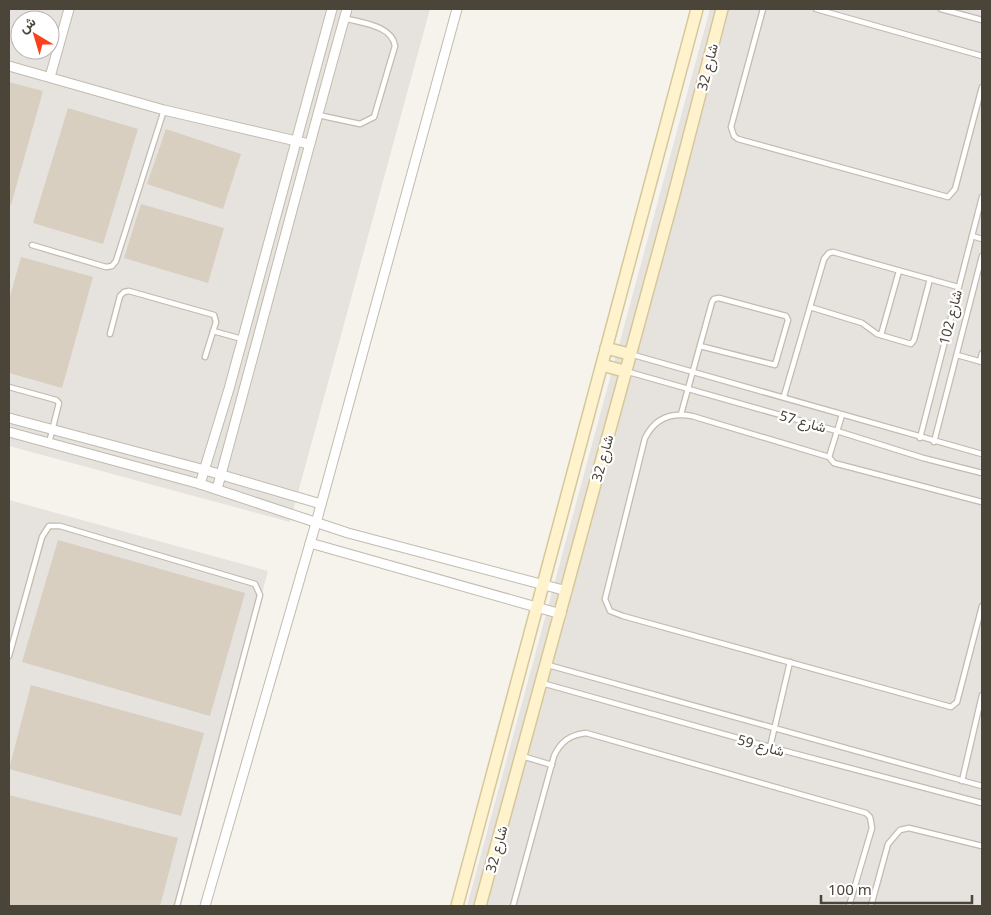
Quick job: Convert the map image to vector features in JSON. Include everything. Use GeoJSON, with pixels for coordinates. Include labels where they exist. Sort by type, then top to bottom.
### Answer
{"type":"FeatureCollection","features":[{"type":"Feature","properties":{"kind":"main road","name":"شارع 32"},"geometry":{"type":"LineString","coordinates":[[480,906],[567,591],[624,371],[673,198],[722,9]]}},
{"type":"Feature","properties":{"kind":"main road","name":"شارع 32"},"geometry":{"type":"LineString","coordinates":[[457,906],[602,365],[694,11]]}},
{"type":"Feature","properties":{"kind":"main road"},"geometry":{"type":"LineString","coordinates":[[606,348],[629,354]]}},
{"type":"Feature","properties":{"kind":"main road"},"geometry":{"type":"LineString","coordinates":[[602,365],[624,371]]}},
{"type":"Feature","properties":{"kind":"street"},"geometry":{"type":"LineString","coordinates":[[50,77],[69,9]]}},
{"type":"Feature","properties":{"kind":"street"},"geometry":{"type":"LineString","coordinates":[[200,484],[229,389],[294,142],[332,9]]}},
{"type":"Feature","properties":{"kind":"street"},"geometry":{"type":"LineString","coordinates":[[205,906],[316,523],[457,9]]}},
{"type":"Feature","properties":{"kind":"street"},"geometry":{"type":"LineString","coordinates":[[217,489],[345,13]]}},
{"type":"Feature","properties":{"kind":"street"},"geometry":{"type":"LineString","coordinates":[[9,66],[164,110],[309,144]]}},
{"type":"Feature","properties":{"kind":"street"},"geometry":{"type":"LineString","coordinates":[[229,389],[244,394]]}},
{"type":"Feature","properties":{"kind":"street"},"geometry":{"type":"LineString","coordinates":[[9,418],[221,474],[321,504]]}},
{"type":"Feature","properties":{"kind":"street"},"geometry":{"type":"LineString","coordinates":[[9,432],[217,489],[316,523],[567,591]]}},
{"type":"Feature","properties":{"kind":"street"},"geometry":{"type":"LineString","coordinates":[[310,543],[560,614]]}},
{"type":"Feature","properties":{"kind":"lane"},"geometry":{"type":"LineString","coordinates":[[763,9],[731,127],[734,136],[738,139],[948,197],[955,189],[982,87]]}},
{"type":"Feature","properties":{"kind":"lane"},"geometry":{"type":"LineString","coordinates":[[816,9],[982,56]]}},
{"type":"Feature","properties":{"kind":"lane"},"geometry":{"type":"LineString","coordinates":[[941,9],[982,20]]}},
{"type":"Feature","properties":{"kind":"lane"},"geometry":{"type":"LineString","coordinates":[[317,115],[360,124],[368,122],[378,110],[395,46],[394,40],[388,32],[345,13]]}},
{"type":"Feature","properties":{"kind":"lane"},"geometry":{"type":"LineString","coordinates":[[32,245],[106,267],[112,266],[116,261],[164,110]]}},
{"type":"Feature","properties":{"kind":"lane","name":"شارع 102"},"geometry":{"type":"LineString","coordinates":[[920,438],[982,197]]}},
{"type":"Feature","properties":{"kind":"lane"},"geometry":{"type":"LineString","coordinates":[[972,236],[982,239]]}},
{"type":"Feature","properties":{"kind":"lane"},"geometry":{"type":"LineString","coordinates":[[784,396],[825,257],[829,253],[833,252],[958,287]]}},
{"type":"Feature","properties":{"kind":"lane","name":"شارع 102"},"geometry":{"type":"LineString","coordinates":[[934,442],[982,256]]}},
{"type":"Feature","properties":{"kind":"lane"},"geometry":{"type":"LineString","coordinates":[[881,335],[899,271]]}},
{"type":"Feature","properties":{"kind":"lane"},"geometry":{"type":"LineString","coordinates":[[810,308],[862,323],[881,335],[908,344],[913,342],[930,279]]}},
{"type":"Feature","properties":{"kind":"lane"},"geometry":{"type":"LineString","coordinates":[[110,334],[120,296],[127,291],[212,314],[216,320],[205,357]]}},
{"type":"Feature","properties":{"kind":"lane"},"geometry":{"type":"LineString","coordinates":[[681,414],[712,302],[716,298],[786,316],[788,320],[775,365],[700,346]]}},
{"type":"Feature","properties":{"kind":"lane"},"geometry":{"type":"LineString","coordinates":[[213,330],[242,339]]}},
{"type":"Feature","properties":{"kind":"lane","name":"شارع 57"},"geometry":{"type":"LineString","coordinates":[[629,354],[784,396],[920,438],[982,454]]}},
{"type":"Feature","properties":{"kind":"lane"},"geometry":{"type":"LineString","coordinates":[[957,355],[981,362],[982,354]]}},
{"type":"Feature","properties":{"kind":"lane","name":"شارع 57"},"geometry":{"type":"LineString","coordinates":[[624,371],[837,431],[923,458],[982,472]]}},
{"type":"Feature","properties":{"kind":"lane"},"geometry":{"type":"LineString","coordinates":[[9,387],[58,401],[60,406],[49,443]]}},
{"type":"Feature","properties":{"kind":"lane"},"geometry":{"type":"LineString","coordinates":[[982,502],[834,462],[829,457],[681,414],[664,418],[656,423],[645,438],[606,592],[606,605],[610,611],[623,616],[953,706],[957,702],[982,606]]}},
{"type":"Feature","properties":{"kind":"lane"},"geometry":{"type":"LineString","coordinates":[[829,457],[842,415]]}},
{"type":"Feature","properties":{"kind":"lane"},"geometry":{"type":"LineString","coordinates":[[9,656],[42,536],[50,526],[60,526],[255,584],[259,589],[260,596],[177,906]]}},
{"type":"Feature","properties":{"kind":"lane"},"geometry":{"type":"LineString","coordinates":[[770,747],[790,662]]}},
{"type":"Feature","properties":{"kind":"lane","name":"شارع 59"},"geometry":{"type":"LineString","coordinates":[[546,665],[982,786]]}},
{"type":"Feature","properties":{"kind":"lane","name":"شارع 59"},"geometry":{"type":"LineString","coordinates":[[541,683],[770,747],[982,803]]}},
{"type":"Feature","properties":{"kind":"lane"},"geometry":{"type":"LineString","coordinates":[[962,781],[982,695]]}},
{"type":"Feature","properties":{"kind":"lane"},"geometry":{"type":"LineString","coordinates":[[513,906],[558,748],[563,742],[578,734],[586,733],[861,810],[870,817],[872,828],[849,906]]}},
{"type":"Feature","properties":{"kind":"lane"},"geometry":{"type":"LineString","coordinates":[[521,756],[552,764]]}},
{"type":"Feature","properties":{"kind":"lane"},"geometry":{"type":"LineString","coordinates":[[871,906],[888,844],[900,830],[909,828],[982,846]]}},
{"type":"Feature","properties":{"kind":"shaded area"},"geometry":{"type":"Polygon","coordinates":[[[9,9],[430,9],[290,522],[9,446],[9,9]]]}},
{"type":"Feature","properties":{"kind":"shaded area"},"geometry":{"type":"Polygon","coordinates":[[[710,9],[982,9],[982,906],[467,906],[710,9]]]}},
{"type":"Feature","properties":{"kind":"shaded area"},"geometry":{"type":"Polygon","coordinates":[[[9,500],[268,571],[179,906],[9,906],[9,500]]]}},
{"type":"Feature","properties":{"kind":"building"},"geometry":{"type":"Polygon","coordinates":[[[9,82],[43,91],[11,205],[9,205],[9,82]]]}},
{"type":"Feature","properties":{"kind":"building"},"geometry":{"type":"Polygon","coordinates":[[[68,108],[138,129],[103,244],[33,223],[68,108]]]}},
{"type":"Feature","properties":{"kind":"building"},"geometry":{"type":"Polygon","coordinates":[[[166,129],[241,154],[223,209],[147,184],[166,129]]]}},
{"type":"Feature","properties":{"kind":"building"},"geometry":{"type":"Polygon","coordinates":[[[141,204],[224,228],[208,283],[124,258],[141,204]]]}},
{"type":"Feature","properties":{"kind":"building"},"geometry":{"type":"Polygon","coordinates":[[[21,257],[93,277],[62,388],[9,373],[9,300],[21,257]]]}},
{"type":"Feature","properties":{"kind":"building"},"geometry":{"type":"Polygon","coordinates":[[[58,540],[245,593],[210,716],[22,662],[58,540]]]}},
{"type":"Feature","properties":{"kind":"building"},"geometry":{"type":"Polygon","coordinates":[[[31,685],[204,733],[181,816],[9,769],[31,685]]]}},
{"type":"Feature","properties":{"kind":"building"},"geometry":{"type":"Polygon","coordinates":[[[9,795],[178,838],[160,906],[9,906],[9,795]]]}}]}
